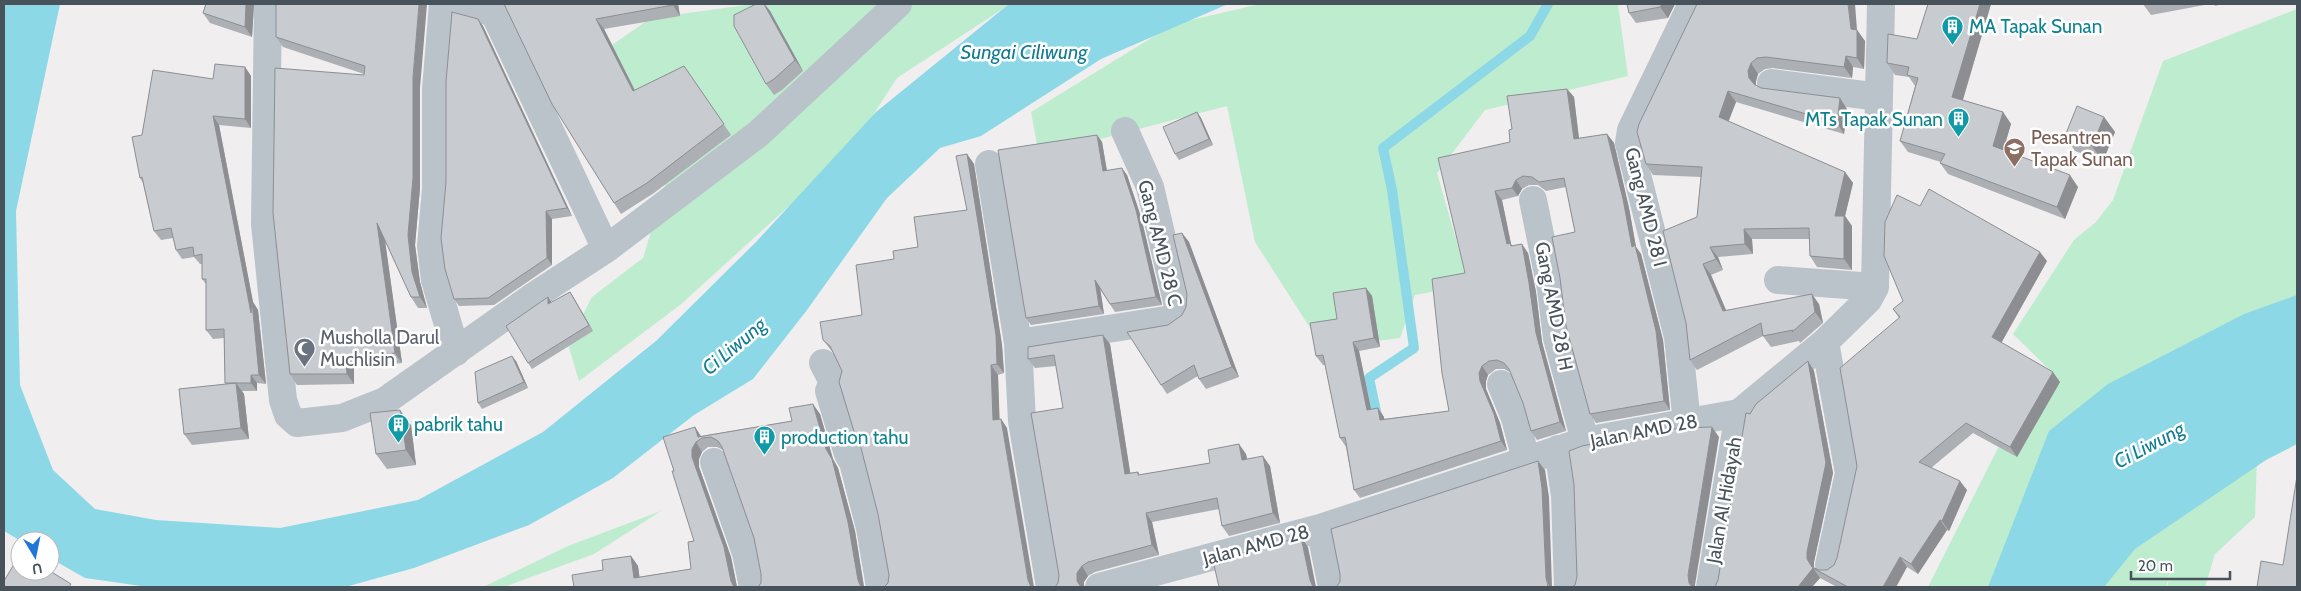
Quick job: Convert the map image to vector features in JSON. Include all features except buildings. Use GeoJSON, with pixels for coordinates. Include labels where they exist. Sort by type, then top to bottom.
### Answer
{"type":"FeatureCollection","features":[{"type":"Feature","properties":{"kind":"street"},"geometry":{"type":"LineString","coordinates":[[268,4],[265,224],[283,400],[288,415],[297,423],[342,418],[364,411],[385,401],[534,296],[606,248],[758,134],[898,4]]}},
{"type":"Feature","properties":{"kind":"street"},"geometry":{"type":"LineString","coordinates":[[443,4],[436,89],[436,189],[431,246],[435,280],[456,352]]}},
{"type":"Feature","properties":{"kind":"street"},"geometry":{"type":"LineString","coordinates":[[460,4],[490,12],[498,10],[606,248]]}},
{"type":"Feature","properties":{"kind":"street","name":"Gang AMD 28 I"},"geometry":{"type":"LineString","coordinates":[[1687,423],[1678,337],[1629,143],[1631,130],[1692,4]]}},
{"type":"Feature","properties":{"kind":"street"},"geometry":{"type":"LineString","coordinates":[[1778,280],[1875,287],[1881,4]]}},
{"type":"Feature","properties":{"kind":"street"},"geometry":{"type":"LineString","coordinates":[[1771,83],[1879,97]]}},
{"type":"Feature","properties":{"kind":"street","name":"Gang AMD 28 C"},"geometry":{"type":"LineString","coordinates":[[1018,343],[1172,319],[1178,314],[1178,306],[1150,187],[1125,131]]}},
{"type":"Feature","properties":{"kind":"street"},"geometry":{"type":"LineString","coordinates":[[990,164],[1018,343],[1022,421],[1050,587]]}},
{"type":"Feature","properties":{"kind":"street","name":"Gang AMD 28 H"},"geometry":{"type":"LineString","coordinates":[[1532,200],[1550,289],[1557,338],[1585,442]]}},
{"type":"Feature","properties":{"kind":"street","name":"Jalan AMD 28"},"geometry":{"type":"LineString","coordinates":[[1099,587],[1320,528],[1558,449],[1585,442],[1739,413],[1824,342],[1868,300],[1875,287]]}},
{"type":"Feature","properties":{"kind":"street"},"geometry":{"type":"LineString","coordinates":[[1824,342],[1849,473],[1829,565]]}},
{"type":"Feature","properties":{"kind":"street"},"geometry":{"type":"LineString","coordinates":[[823,363],[833,382],[829,391],[848,454],[853,462],[870,528],[880,587]]}},
{"type":"Feature","properties":{"kind":"street"},"geometry":{"type":"LineString","coordinates":[[1502,384],[1515,418],[1526,459]]}},
{"type":"Feature","properties":{"kind":"street","name":"Jalan Al Hidayah"},"geometry":{"type":"LineString","coordinates":[[1710,587],[1739,413]]}},
{"type":"Feature","properties":{"kind":"street"},"geometry":{"type":"LineString","coordinates":[[1558,449],[1565,496],[1568,587]]}},
{"type":"Feature","properties":{"kind":"street"},"geometry":{"type":"LineString","coordinates":[[714,462],[746,553],[753,587]]}},
{"type":"Feature","properties":{"kind":"street"},"geometry":{"type":"LineString","coordinates":[[1320,528],[1332,587]]}},
{"type":"Feature","properties":{"kind":"green space"},"geometry":{"type":"Polygon","coordinates":[[[754,4],[1010,4],[897,78],[864,129],[820,178],[680,305],[579,381],[568,344],[592,297],[643,258],[665,186],[599,54],[651,18],[754,4]]]}},
{"type":"Feature","properties":{"kind":"green space"},"geometry":{"type":"Polygon","coordinates":[[[1260,4],[1618,4],[1628,76],[1485,110],[1437,173],[1469,285],[1415,295],[1400,338],[1323,348],[1255,242],[1227,106],[1039,155],[1031,112],[1174,24],[1260,4]]]}},
{"type":"Feature","properties":{"kind":"green space"},"geometry":{"type":"Polygon","coordinates":[[[2297,9],[2297,361],[2002,587],[1928,587],[1997,450],[2056,376],[2013,334],[2074,240],[2096,222],[2113,200],[2163,61],[2297,9]]]}},
{"type":"Feature","properties":{"kind":"green space"},"geometry":{"type":"Polygon","coordinates":[[[2257,456],[2255,517],[2215,554],[2205,587],[2167,587],[2172,567],[2166,587],[2101,587],[2117,548],[2257,456]]]}},
{"type":"Feature","properties":{"kind":"green space"},"geometry":{"type":"Polygon","coordinates":[[[661,511],[594,554],[504,587],[483,587],[568,546],[661,511]]]}},
{"type":"Feature","properties":{"kind":"water","name":"Sungai Ciliwung"},"geometry":{"type":"Polygon","coordinates":[[[4,4],[60,4],[16,211],[20,385],[53,470],[95,509],[156,520],[280,528],[418,500],[543,432],[656,341],[756,242],[876,112],[1009,4],[1228,4],[1101,59],[981,136],[940,148],[887,198],[807,310],[753,379],[694,415],[613,478],[529,525],[414,568],[345,587],[148,587],[85,578],[60,564],[60,531],[10,531],[10,535],[4,531],[4,4]]]}},
{"type":"Feature","properties":{"kind":"water","name":"Ci Liwung"},"geometry":{"type":"Polygon","coordinates":[[[2297,295],[2297,444],[2266,460],[2135,549],[2104,587],[1988,587],[2049,431],[2108,384],[2244,314],[2297,295]]]}},
{"type":"Feature","properties":{"kind":"waterway"},"geometry":{"type":"LineString","coordinates":[[1377,416],[1369,378],[1414,348],[1392,190],[1383,148],[1530,36],[1548,4]]}},
{"type":"Feature","properties":{"kind":"place","name":"MA Tapak Sunan"},"geometry":{"type":"Point","coordinates":[1953,45]}},
{"type":"Feature","properties":{"kind":"place","name":"MTs Tapak Sunan"},"geometry":{"type":"Point","coordinates":[1959,138]}},
{"type":"Feature","properties":{"kind":"place","name":"Pesantren Tapak Sunan"},"geometry":{"type":"Point","coordinates":[2015,167]}},
{"type":"Feature","properties":{"kind":"place","name":"Musholla Darul Muchlisin"},"geometry":{"type":"Point","coordinates":[304,367]}},
{"type":"Feature","properties":{"kind":"place","name":"pabrik tahu"},"geometry":{"type":"Point","coordinates":[398,443]}},
{"type":"Feature","properties":{"kind":"place","name":"production tahu"},"geometry":{"type":"Point","coordinates":[765,456]}}]}
